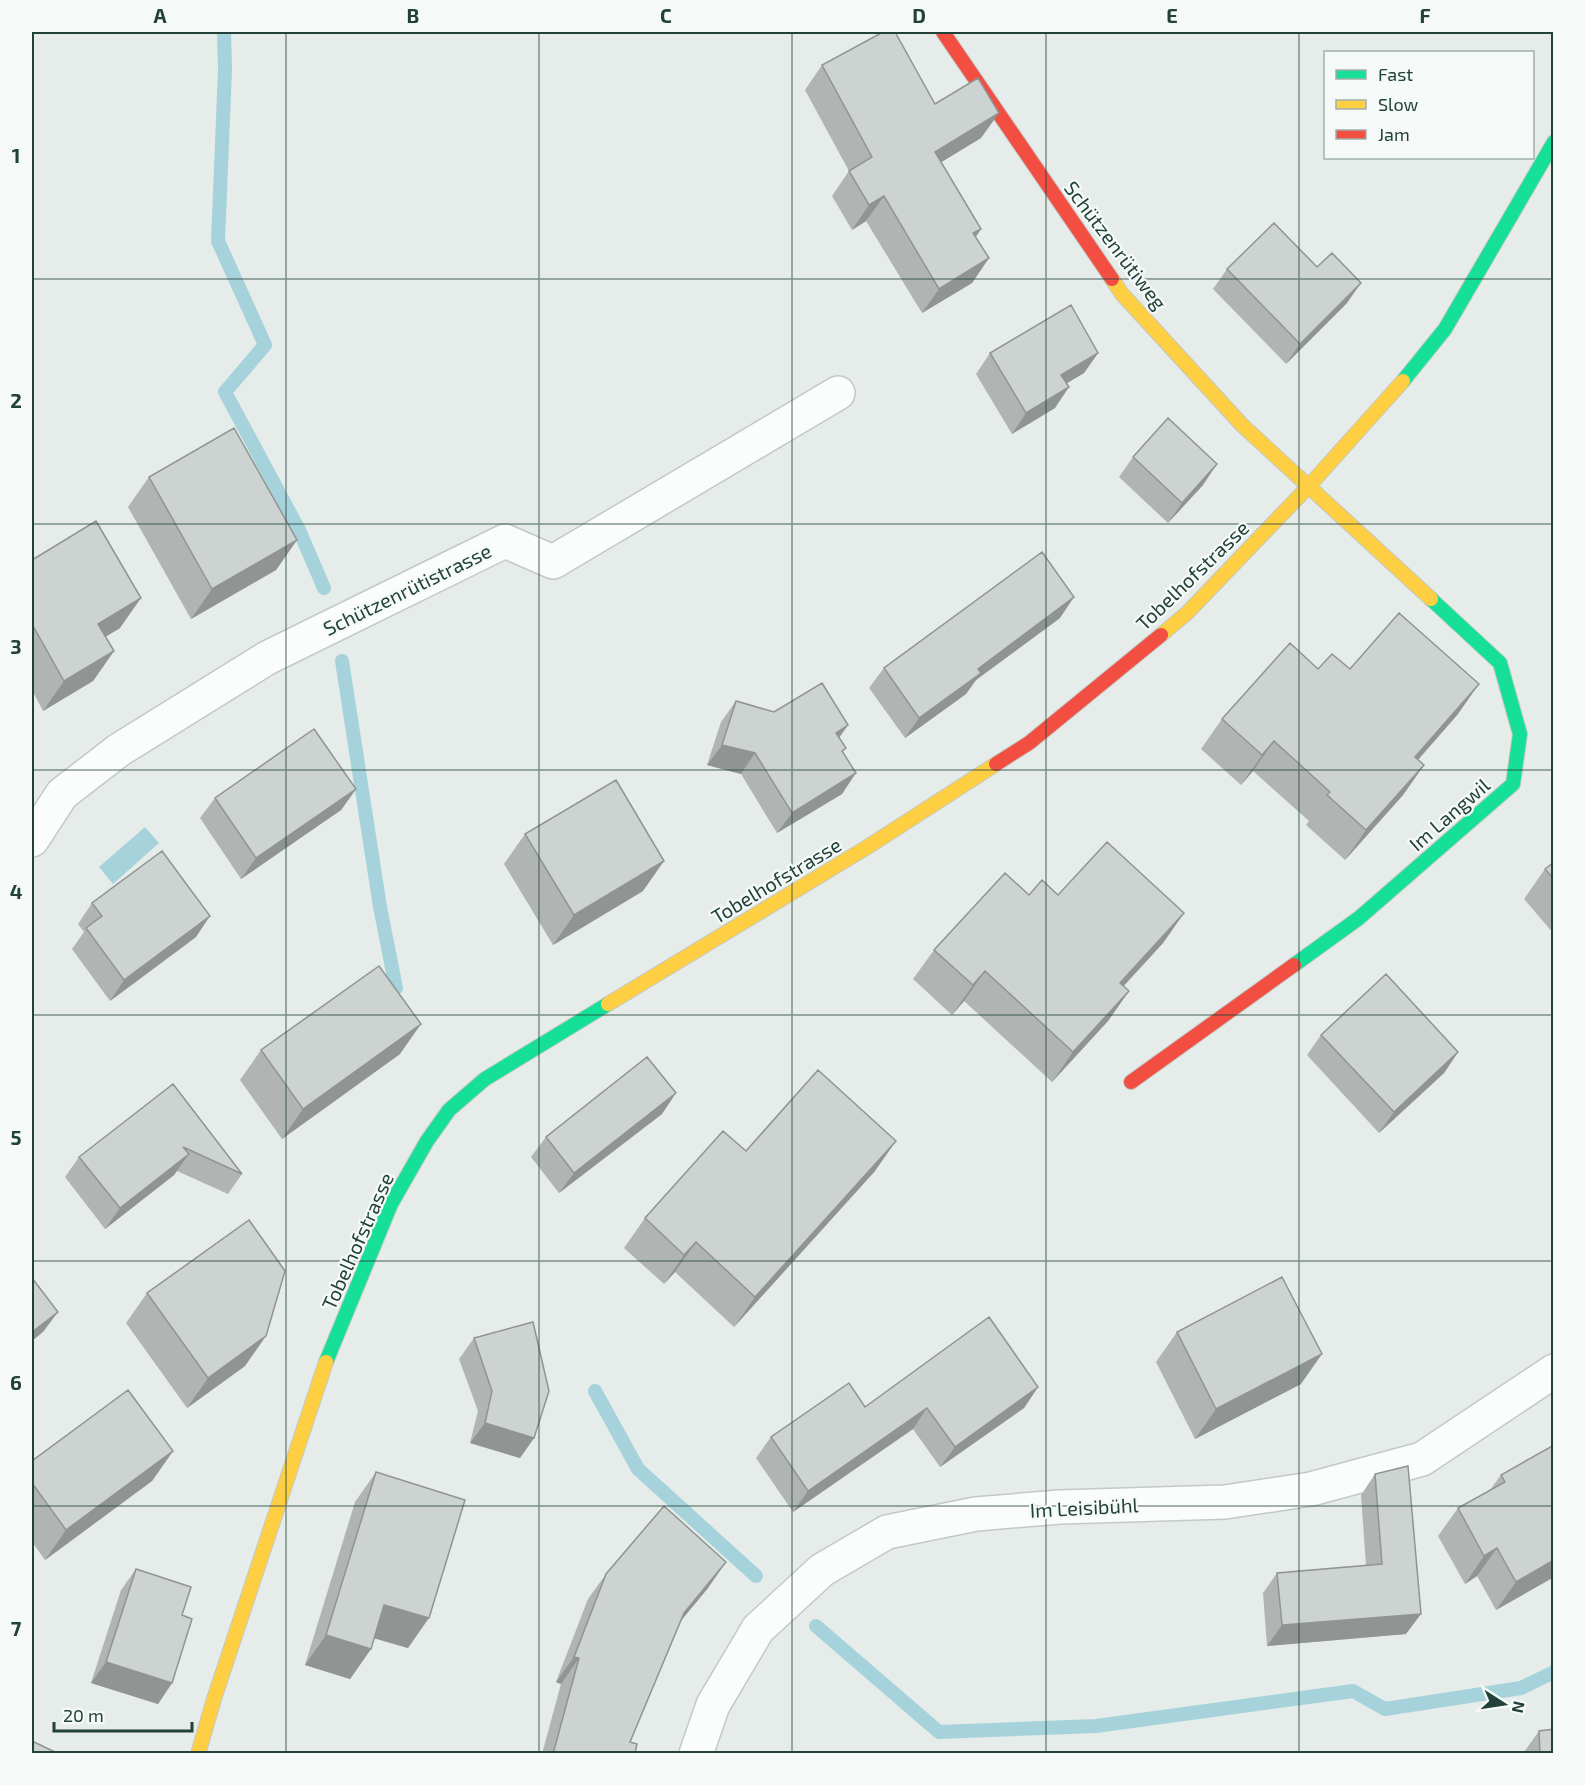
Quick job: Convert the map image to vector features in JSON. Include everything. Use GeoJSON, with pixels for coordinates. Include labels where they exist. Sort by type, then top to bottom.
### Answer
{"type":"FeatureCollection","features":[{"type":"Feature","properties":{"kind":"main road","name":"Schützenrütiweg"},"geometry":{"type":"LineString","coordinates":[[943,32],[1122,294],[1213,395],[1308,487]]}},
{"type":"Feature","properties":{"kind":"main road","name":"Tobelhofstrasse"},"geometry":{"type":"LineString","coordinates":[[198,1754],[217,1688],[328,1355],[391,1204],[427,1141],[449,1110],[485,1079],[869,846],[1029,743],[1187,613],[1308,487],[1395,391],[1445,329],[1554,142]]}},
{"type":"Feature","properties":{"kind":"main road","name":"Im Langwil"},"geometry":{"type":"LineString","coordinates":[[1131,1082],[1359,918],[1513,784],[1520,734],[1500,663],[1308,487]]}},
{"type":"Feature","properties":{"kind":"street","name":"Schützenrütistrasse"},"geometry":{"type":"LineString","coordinates":[[32,840],[62,794],[119,750],[267,658],[505,542],[553,562],[838,393]]}},
{"type":"Feature","properties":{"kind":"street","name":"Im Leisibühl"},"geometry":{"type":"LineString","coordinates":[[696,1754],[713,1705],[758,1629],[822,1570],[886,1532],[976,1514],[1060,1507],[1225,1502],[1311,1488],[1422,1459],[1554,1371]]}},
{"type":"Feature","properties":{"kind":"water"},"geometry":{"type":"Polygon","coordinates":[[[145,827],[159,843],[113,884],[99,867],[145,827]]]}},
{"type":"Feature","properties":{"kind":"building"},"geometry":{"type":"Polygon","coordinates":[[[883,32],[895,32],[935,104],[978,78],[999,113],[935,152],[981,229],[973,233],[989,258],[939,289],[884,196],[869,205],[849,171],[872,157],[822,65],[883,32]]]}},
{"type":"Feature","properties":{"kind":"building"},"geometry":{"type":"Polygon","coordinates":[[[1274,223],[1317,267],[1332,253],[1361,283],[1300,344],[1227,269],[1274,223]]]}},
{"type":"Feature","properties":{"kind":"building"},"geometry":{"type":"Polygon","coordinates":[[[1071,305],[1098,353],[1061,375],[1069,387],[1026,413],[990,353],[1071,305]]]}},
{"type":"Feature","properties":{"kind":"building"},"geometry":{"type":"Polygon","coordinates":[[[1168,418],[1217,464],[1182,503],[1133,457],[1168,418]]]}},
{"type":"Feature","properties":{"kind":"building"},"geometry":{"type":"Polygon","coordinates":[[[234,428],[297,540],[212,589],[149,477],[234,428]]]}},
{"type":"Feature","properties":{"kind":"building"},"geometry":{"type":"Polygon","coordinates":[[[96,521],[141,598],[98,624],[114,651],[64,681],[32,624],[32,560],[96,521]]]}},
{"type":"Feature","properties":{"kind":"building"},"geometry":{"type":"Polygon","coordinates":[[[1042,552],[1074,597],[978,669],[981,673],[919,718],[884,668],[1042,552]]]}},
{"type":"Feature","properties":{"kind":"building"},"geometry":{"type":"Polygon","coordinates":[[[1399,613],[1479,684],[1415,757],[1424,765],[1366,830],[1327,795],[1330,792],[1274,741],[1262,755],[1222,719],[1290,643],[1318,669],[1332,654],[1350,669],[1399,613]]]}},
{"type":"Feature","properties":{"kind":"building"},"geometry":{"type":"Polygon","coordinates":[[[822,683],[848,725],[836,733],[846,748],[842,751],[856,773],[792,813],[755,753],[722,745],[736,701],[774,712],[822,683]]]}},
{"type":"Feature","properties":{"kind":"building"},"geometry":{"type":"Polygon","coordinates":[[[314,729],[356,789],[256,858],[215,798],[314,729]]]}},
{"type":"Feature","properties":{"kind":"building"},"geometry":{"type":"Polygon","coordinates":[[[616,780],[664,861],[574,915],[525,834],[616,780]]]}},
{"type":"Feature","properties":{"kind":"building"},"geometry":{"type":"Polygon","coordinates":[[[1107,842],[1184,913],[1120,983],[1129,991],[1073,1052],[985,971],[973,985],[934,950],[1005,873],[1029,895],[1042,880],[1058,895],[1107,842]]]}},
{"type":"Feature","properties":{"kind":"building"},"geometry":{"type":"Polygon","coordinates":[[[162,851],[210,916],[124,980],[86,928],[102,916],[92,903],[162,851]]]}},
{"type":"Feature","properties":{"kind":"building"},"geometry":{"type":"Polygon","coordinates":[[[1554,862],[1554,879],[1545,869],[1554,862]]]}},
{"type":"Feature","properties":{"kind":"building"},"geometry":{"type":"Polygon","coordinates":[[[379,966],[421,1024],[303,1109],[261,1050],[379,966]]]}},
{"type":"Feature","properties":{"kind":"building"},"geometry":{"type":"Polygon","coordinates":[[[1386,974],[1458,1052],[1394,1112],[1321,1035],[1386,974]]]}},
{"type":"Feature","properties":{"kind":"building"},"geometry":{"type":"Polygon","coordinates":[[[647,1057],[676,1093],[574,1173],[546,1137],[647,1057]]]}},
{"type":"Feature","properties":{"kind":"building"},"geometry":{"type":"Polygon","coordinates":[[[818,1070],[896,1141],[755,1297],[696,1242],[684,1255],[645,1218],[723,1131],[746,1151],[818,1070]]]}},
{"type":"Feature","properties":{"kind":"building"},"geometry":{"type":"Polygon","coordinates":[[[173,1084],[242,1174],[183,1147],[189,1154],[120,1208],[79,1157],[173,1084]]]}},
{"type":"Feature","properties":{"kind":"building"},"geometry":{"type":"Polygon","coordinates":[[[249,1220],[285,1271],[266,1336],[208,1378],[147,1293],[249,1220]]]}},
{"type":"Feature","properties":{"kind":"building"},"geometry":{"type":"Polygon","coordinates":[[[1282,1277],[1322,1354],[1216,1409],[1177,1332],[1282,1277]]]}},
{"type":"Feature","properties":{"kind":"building"},"geometry":{"type":"Polygon","coordinates":[[[32,1278],[58,1312],[32,1332],[32,1278]]]}},
{"type":"Feature","properties":{"kind":"building"},"geometry":{"type":"Polygon","coordinates":[[[989,1317],[1038,1387],[955,1447],[927,1408],[808,1491],[771,1437],[849,1383],[865,1407],[989,1317]]]}},
{"type":"Feature","properties":{"kind":"building"},"geometry":{"type":"Polygon","coordinates":[[[533,1322],[549,1391],[534,1438],[485,1423],[492,1391],[474,1338],[533,1322]]]}},
{"type":"Feature","properties":{"kind":"building"},"geometry":{"type":"Polygon","coordinates":[[[128,1390],[173,1451],[66,1530],[32,1483],[32,1461],[128,1390]]]}},
{"type":"Feature","properties":{"kind":"building"},"geometry":{"type":"Polygon","coordinates":[[[1554,1445],[1554,1560],[1516,1582],[1497,1548],[1484,1556],[1458,1508],[1505,1482],[1501,1475],[1554,1445]]]}},
{"type":"Feature","properties":{"kind":"building"},"geometry":{"type":"Polygon","coordinates":[[[1408,1466],[1421,1614],[1282,1625],[1277,1573],[1382,1564],[1375,1474],[1408,1466]]]}},
{"type":"Feature","properties":{"kind":"building"},"geometry":{"type":"Polygon","coordinates":[[[376,1472],[465,1500],[429,1618],[384,1605],[371,1649],[326,1635],[376,1472]]]}},
{"type":"Feature","properties":{"kind":"building"},"geometry":{"type":"Polygon","coordinates":[[[664,1506],[726,1562],[684,1613],[630,1742],[637,1744],[635,1754],[553,1754],[579,1658],[574,1657],[606,1574],[664,1506]]]}},
{"type":"Feature","properties":{"kind":"building"},"geometry":{"type":"Polygon","coordinates":[[[136,1569],[191,1587],[182,1615],[192,1619],[172,1683],[106,1662],[136,1569]]]}},
{"type":"Feature","properties":{"kind":"building"},"geometry":{"type":"Polygon","coordinates":[[[1554,1729],[1554,1754],[1540,1754],[1539,1731],[1554,1729]]]}},
{"type":"Feature","properties":{"kind":"building"},"geometry":{"type":"Polygon","coordinates":[[[32,1741],[59,1754],[32,1754],[32,1741]]]}},
{"type":"Feature","properties":{"kind":"waterway"},"geometry":{"type":"LineString","coordinates":[[224,32],[225,70],[218,241],[265,345],[225,392],[299,530],[324,588]]}},
{"type":"Feature","properties":{"kind":"waterway"},"geometry":{"type":"LineString","coordinates":[[342,661],[380,907],[396,988]]}},
{"type":"Feature","properties":{"kind":"waterway"},"geometry":{"type":"LineString","coordinates":[[595,1391],[638,1469],[756,1576]]}},
{"type":"Feature","properties":{"kind":"waterway"},"geometry":{"type":"LineString","coordinates":[[816,1626],[939,1732],[1096,1726],[1353,1691],[1385,1709],[1521,1688],[1554,1672]]}},
{"type":"Feature","properties":{"kind":"traffic: fast"},"geometry":{"type":"LineString","coordinates":[[1403,381],[1445,329],[1554,142]]}},
{"type":"Feature","properties":{"kind":"traffic: fast"},"geometry":{"type":"LineString","coordinates":[[1294,965],[1359,918],[1513,784],[1520,734],[1500,663],[1431,599]]}},
{"type":"Feature","properties":{"kind":"traffic: fast"},"geometry":{"type":"LineString","coordinates":[[326,1362],[391,1204],[427,1141],[449,1110],[485,1079],[608,1004]]}},
{"type":"Feature","properties":{"kind":"traffic: slow"},"geometry":{"type":"LineString","coordinates":[[1112,279],[1122,294],[1242,425],[1431,599]]}},
{"type":"Feature","properties":{"kind":"traffic: slow"},"geometry":{"type":"LineString","coordinates":[[1161,635],[1187,613],[1308,487],[1403,381]]}},
{"type":"Feature","properties":{"kind":"traffic: slow"},"geometry":{"type":"LineString","coordinates":[[608,1004],[869,846],[996,764]]}},
{"type":"Feature","properties":{"kind":"traffic: slow"},"geometry":{"type":"LineString","coordinates":[[198,1754],[214,1699],[326,1362]]}},
{"type":"Feature","properties":{"kind":"traffic: jam"},"geometry":{"type":"LineString","coordinates":[[943,32],[1112,279]]}},
{"type":"Feature","properties":{"kind":"traffic: jam"},"geometry":{"type":"LineString","coordinates":[[996,764],[1029,743],[1161,635]]}},
{"type":"Feature","properties":{"kind":"traffic: jam"},"geometry":{"type":"LineString","coordinates":[[1131,1082],[1294,965]]}}]}
